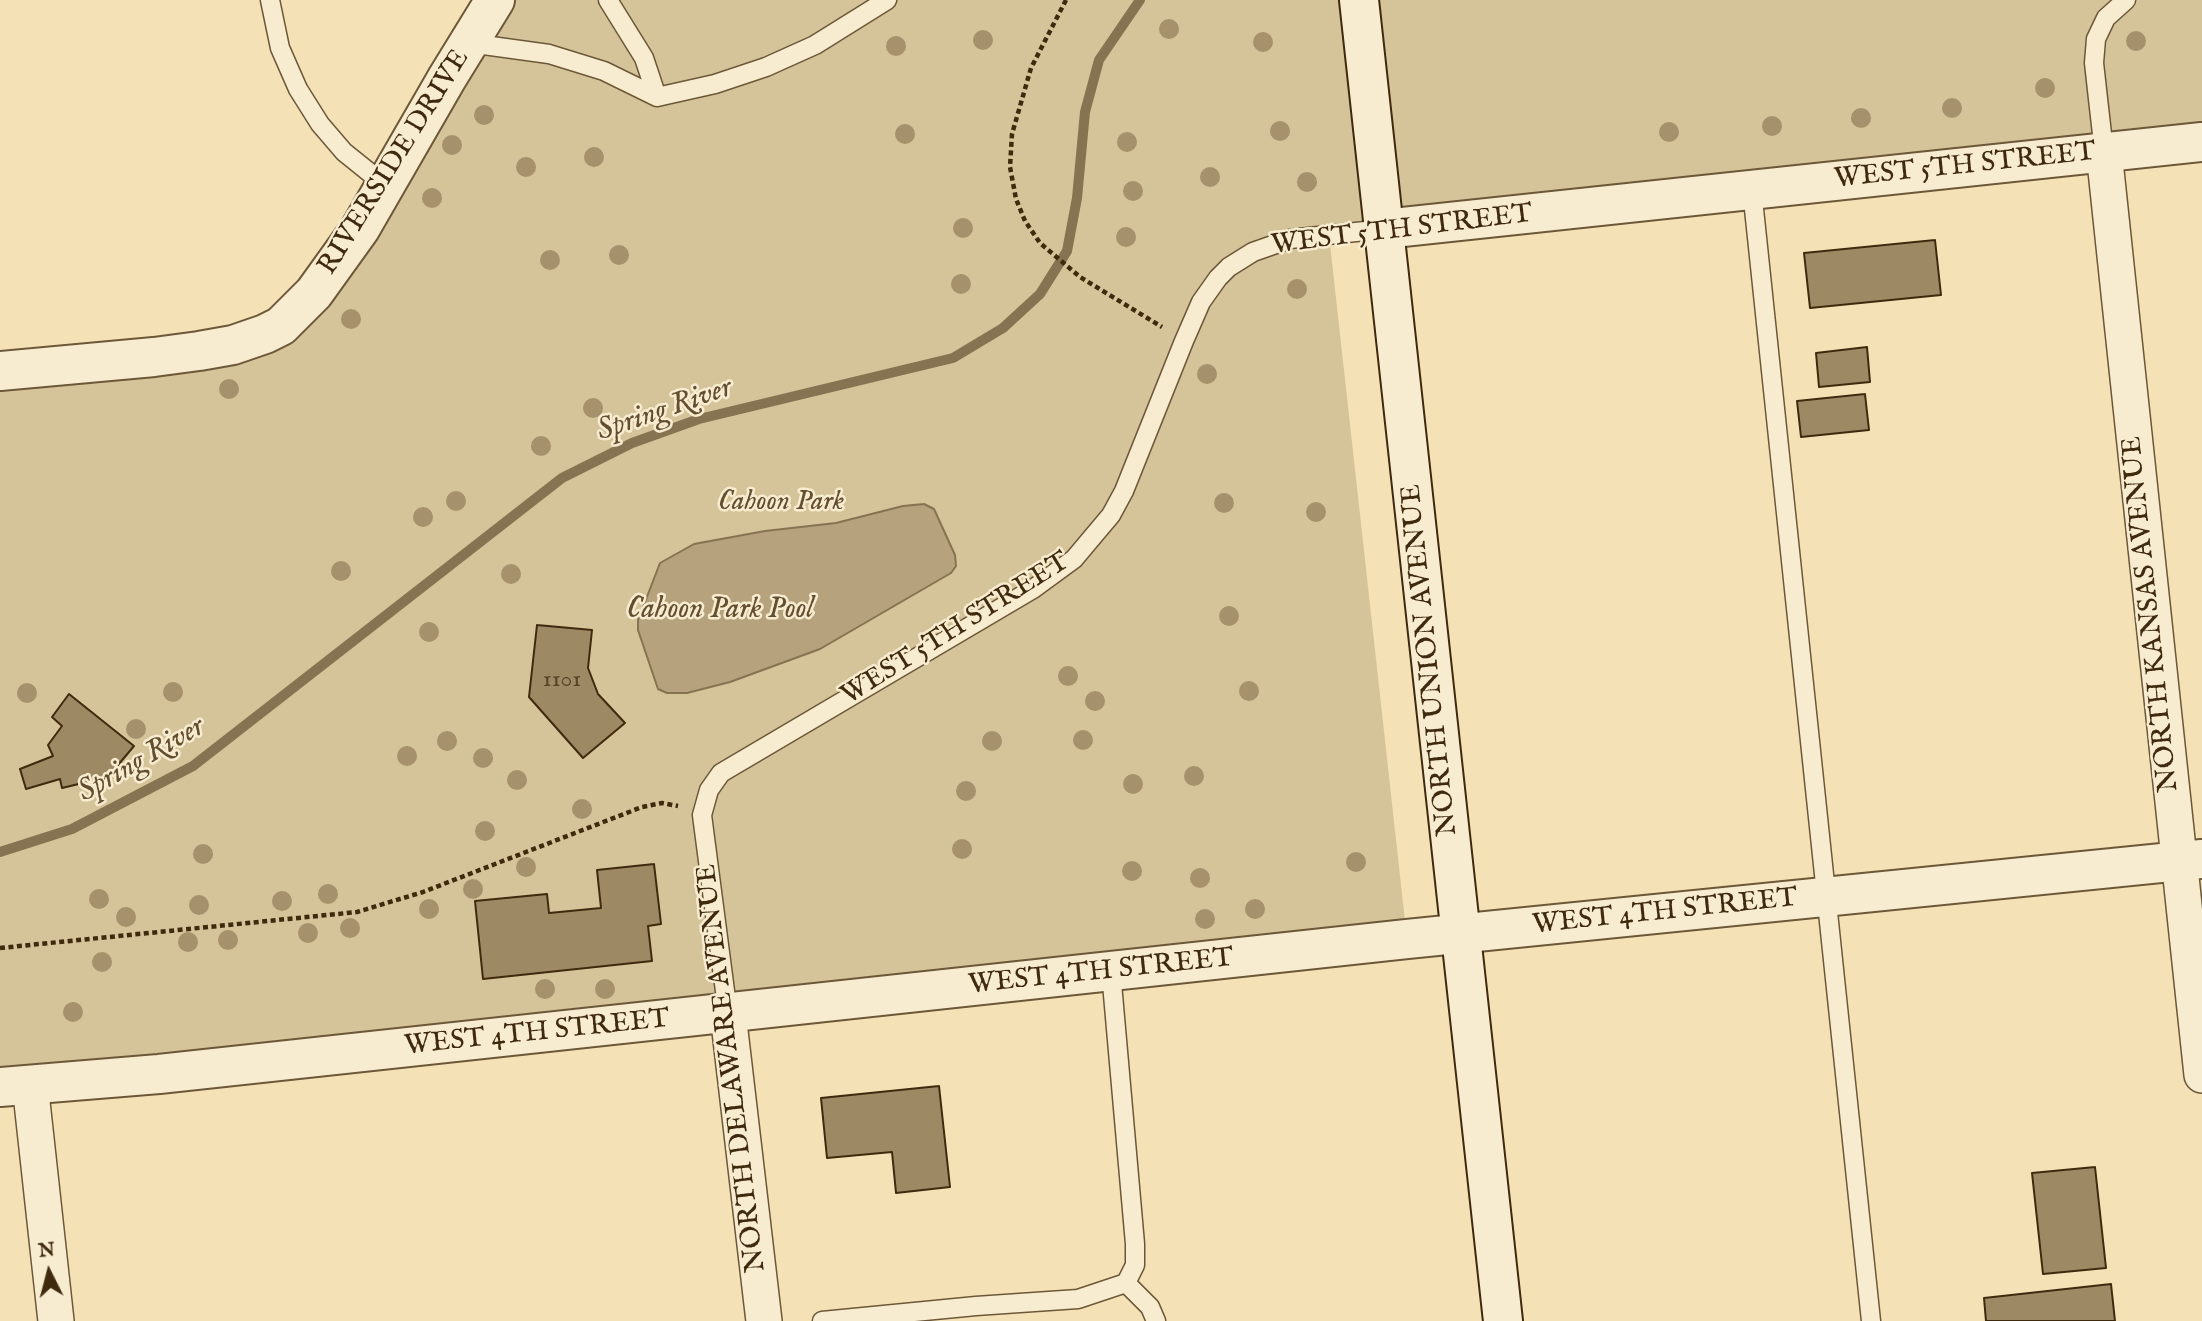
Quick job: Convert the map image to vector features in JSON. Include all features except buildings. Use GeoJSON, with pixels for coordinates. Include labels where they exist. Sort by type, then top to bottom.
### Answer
{"type":"FeatureCollection","features":[{"type":"Feature","properties":{"kind":"street","name":"RIVERSIDE DRIVE"},"geometry":{"type":"LineString","coordinates":[[0,371],[155,357],[233,345],[281,326],[314,293],[360,229],[495,0]]}},
{"type":"Feature","properties":{"kind":"street","name":"NORTH UNION AVENUE"},"geometry":{"type":"LineString","coordinates":[[1359,0],[1503,1321]]}},
{"type":"Feature","properties":{"kind":"street","name":"WEST 5TH STREET"},"geometry":{"type":"LineString","coordinates":[[1384,229],[2202,142]]}},
{"type":"Feature","properties":{"kind":"street","name":"NORTH KANSAS AVENUE"},"geometry":{"type":"LineString","coordinates":[[2104,152],[2190,860],[2202,1075]]}},
{"type":"Feature","properties":{"kind":"street","name":"WEST 4TH STREET"},"geometry":{"type":"LineString","coordinates":[[15,1086],[159,1074],[1461,934],[2190,860]]}},
{"type":"Feature","properties":{"kind":"street","name":"NORTH DELAWARE AVENUE"},"geometry":{"type":"LineString","coordinates":[[728,1014],[764,1321]]}},
{"type":"Feature","properties":{"kind":"street"},"geometry":{"type":"LineString","coordinates":[[15,1086],[56,1321]]}},
{"type":"Feature","properties":{"kind":"lane"},"geometry":{"type":"LineString","coordinates":[[270,0],[280,48],[298,89],[320,124],[344,152],[385,185]]}},
{"type":"Feature","properties":{"kind":"lane"},"geometry":{"type":"LineString","coordinates":[[608,0],[644,58],[657,97]]}},
{"type":"Feature","properties":{"kind":"lane"},"geometry":{"type":"LineString","coordinates":[[469,43],[549,54],[604,71],[657,97],[715,84],[766,67],[815,45],[887,0]]}},
{"type":"Feature","properties":{"kind":"lane"},"geometry":{"type":"LineString","coordinates":[[2104,152],[2094,63],[2096,39],[2106,18],[2126,0]]}},
{"type":"Feature","properties":{"kind":"lane"},"geometry":{"type":"LineString","coordinates":[[1752,190],[1871,1321]]}},
{"type":"Feature","properties":{"kind":"lane","name":"WEST 5TH STREET"},"geometry":{"type":"LineString","coordinates":[[702,815],[709,790],[721,773],[1034,589],[1074,559],[1111,515],[1124,491],[1201,302],[1229,267],[1253,252],[1290,239],[1384,229]]}},
{"type":"Feature","properties":{"kind":"lane","name":"NORTH DELAWARE AVENUE"},"geometry":{"type":"LineString","coordinates":[[702,815],[728,1014]]}},
{"type":"Feature","properties":{"kind":"lane"},"geometry":{"type":"LineString","coordinates":[[822,1321],[1078,1299],[1126,1283],[1135,1265],[1135,1244],[1111,972]]}},
{"type":"Feature","properties":{"kind":"lane"},"geometry":{"type":"LineString","coordinates":[[1126,1283],[1150,1307],[1156,1321]]}},
{"type":"Feature","properties":{"kind":"path"},"geometry":{"type":"LineString","coordinates":[[1066,0],[1031,68],[1012,134],[1010,167],[1016,199],[1025,221],[1040,243],[1080,277],[1184,341]]}},
{"type":"Feature","properties":{"kind":"path"},"geometry":{"type":"LineString","coordinates":[[0,948],[357,912],[423,892],[642,807],[662,803],[702,815]]}},
{"type":"Feature","properties":{"kind":"green space","name":"Cahoon Park"},"geometry":{"type":"Polygon","coordinates":[[[495,0],[2202,0],[2202,142],[1329,235],[1407,939],[0,1087],[0,371],[265,334],[495,0]]]}},
{"type":"Feature","properties":{"kind":"water","name":"Cahoon Park Pool"},"geometry":{"type":"Polygon","coordinates":[[[924,504],[934,509],[955,555],[956,566],[951,573],[820,649],[730,682],[687,693],[667,693],[658,689],[638,630],[638,620],[660,563],[694,544],[765,531],[836,523],[903,506],[924,504]]]}},
{"type":"Feature","properties":{"kind":"waterway","name":"Spring River"},"geometry":{"type":"LineString","coordinates":[[0,852],[72,829],[193,766],[562,478],[632,443],[699,419],[953,358],[1003,328],[1040,294],[1067,251],[1077,198],[1085,112],[1099,60],[1140,0]]}}]}
